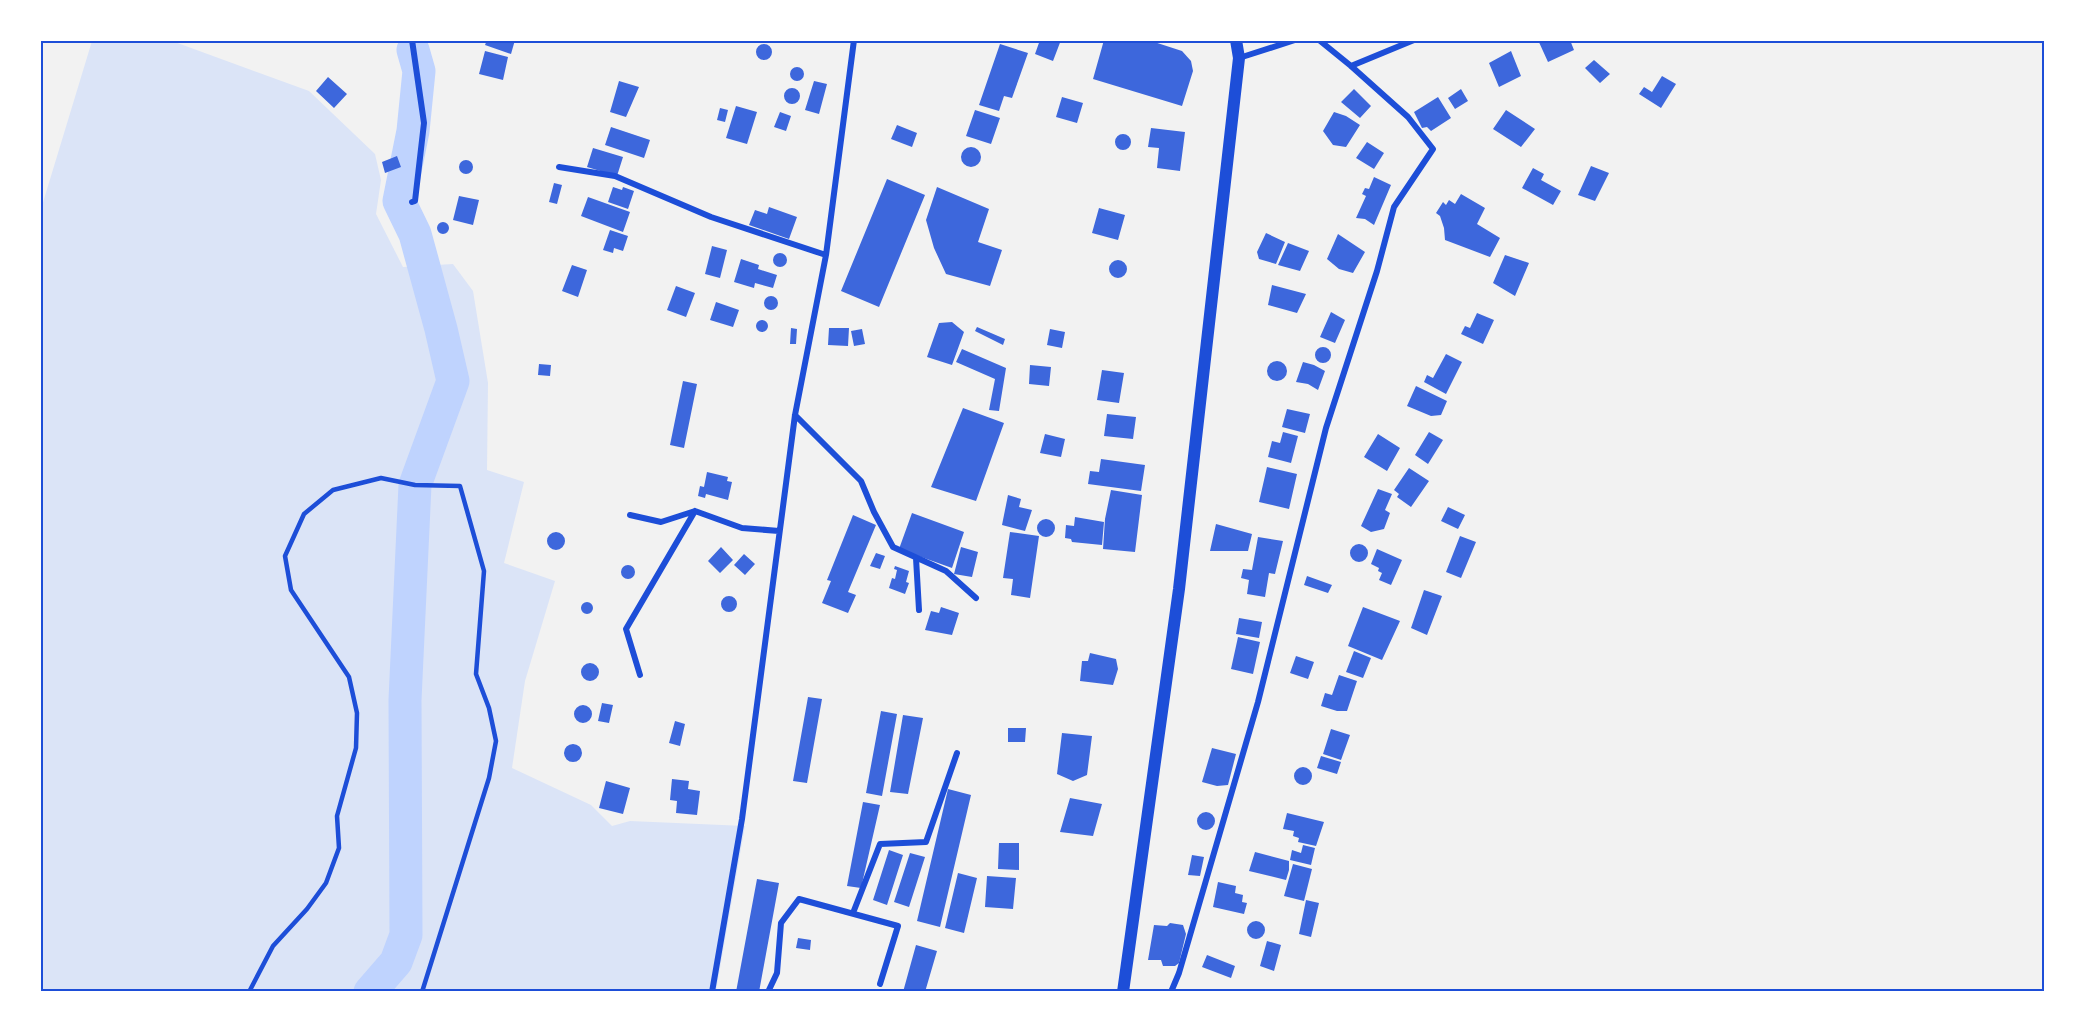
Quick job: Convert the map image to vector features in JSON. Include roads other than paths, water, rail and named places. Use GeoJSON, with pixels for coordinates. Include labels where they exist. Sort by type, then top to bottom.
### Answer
{"type":"FeatureCollection","features":[{"type":"Feature","properties":{"kind":"main road"},"geometry":{"type":"LineString","coordinates":[[1123,992],[1179,589],[1239,58],[1236,40]]}},
{"type":"Feature","properties":{"kind":"street"},"geometry":{"type":"LineString","coordinates":[[412,40],[424,123],[416,201],[412,202]]}},
{"type":"Feature","properties":{"kind":"street"},"geometry":{"type":"LineString","coordinates":[[712,992],[742,819],[795,415],[826,255],[854,40]]}},
{"type":"Feature","properties":{"kind":"street"},"geometry":{"type":"LineString","coordinates":[[1239,58],[1295,40]]}},
{"type":"Feature","properties":{"kind":"street"},"geometry":{"type":"LineString","coordinates":[[1171,992],[1179,974],[1258,702],[1326,428],[1377,271],[1394,207],[1433,149],[1408,117],[1319,40]]}},
{"type":"Feature","properties":{"kind":"street"},"geometry":{"type":"LineString","coordinates":[[1351,66],[1414,40]]}},
{"type":"Feature","properties":{"kind":"street"},"geometry":{"type":"LineString","coordinates":[[559,167],[615,176],[711,217],[826,255]]}},
{"type":"Feature","properties":{"kind":"street"},"geometry":{"type":"LineString","coordinates":[[795,415],[861,481],[874,512],[893,547],[946,571],[975,598]]}},
{"type":"Feature","properties":{"kind":"street"},"geometry":{"type":"LineString","coordinates":[[630,515],[661,522],[694,511],[741,528],[779,531]]}},
{"type":"Feature","properties":{"kind":"street"},"geometry":{"type":"LineString","coordinates":[[640,675],[626,629],[694,511]]}},
{"type":"Feature","properties":{"kind":"street"},"geometry":{"type":"LineString","coordinates":[[916,558],[919,610]]}},
{"type":"Feature","properties":{"kind":"street"},"geometry":{"type":"LineString","coordinates":[[853,913],[880,844],[926,842],[957,753]]}},
{"type":"Feature","properties":{"kind":"street"},"geometry":{"type":"LineString","coordinates":[[768,992],[777,974],[781,923],[799,899],[898,926],[880,984]]}},
{"type":"Feature","properties":{"kind":"lane"},"geometry":{"type":"LineString","coordinates":[[249,992],[273,946],[307,909],[326,883],[339,848],[337,816],[356,748],[357,713],[349,677],[291,590],[285,556],[304,514],[333,490],[381,478],[415,485],[460,486],[484,571],[476,674],[489,708],[496,741],[489,778],[422,992]]}},
{"type":"Feature","properties":{"kind":"waterway"},"geometry":{"type":"LineString","coordinates":[[370,992],[396,962],[406,935],[405,700],[415,485],[453,381],[415,234],[399,201],[413,131],[419,71],[413,50]]}}]}
